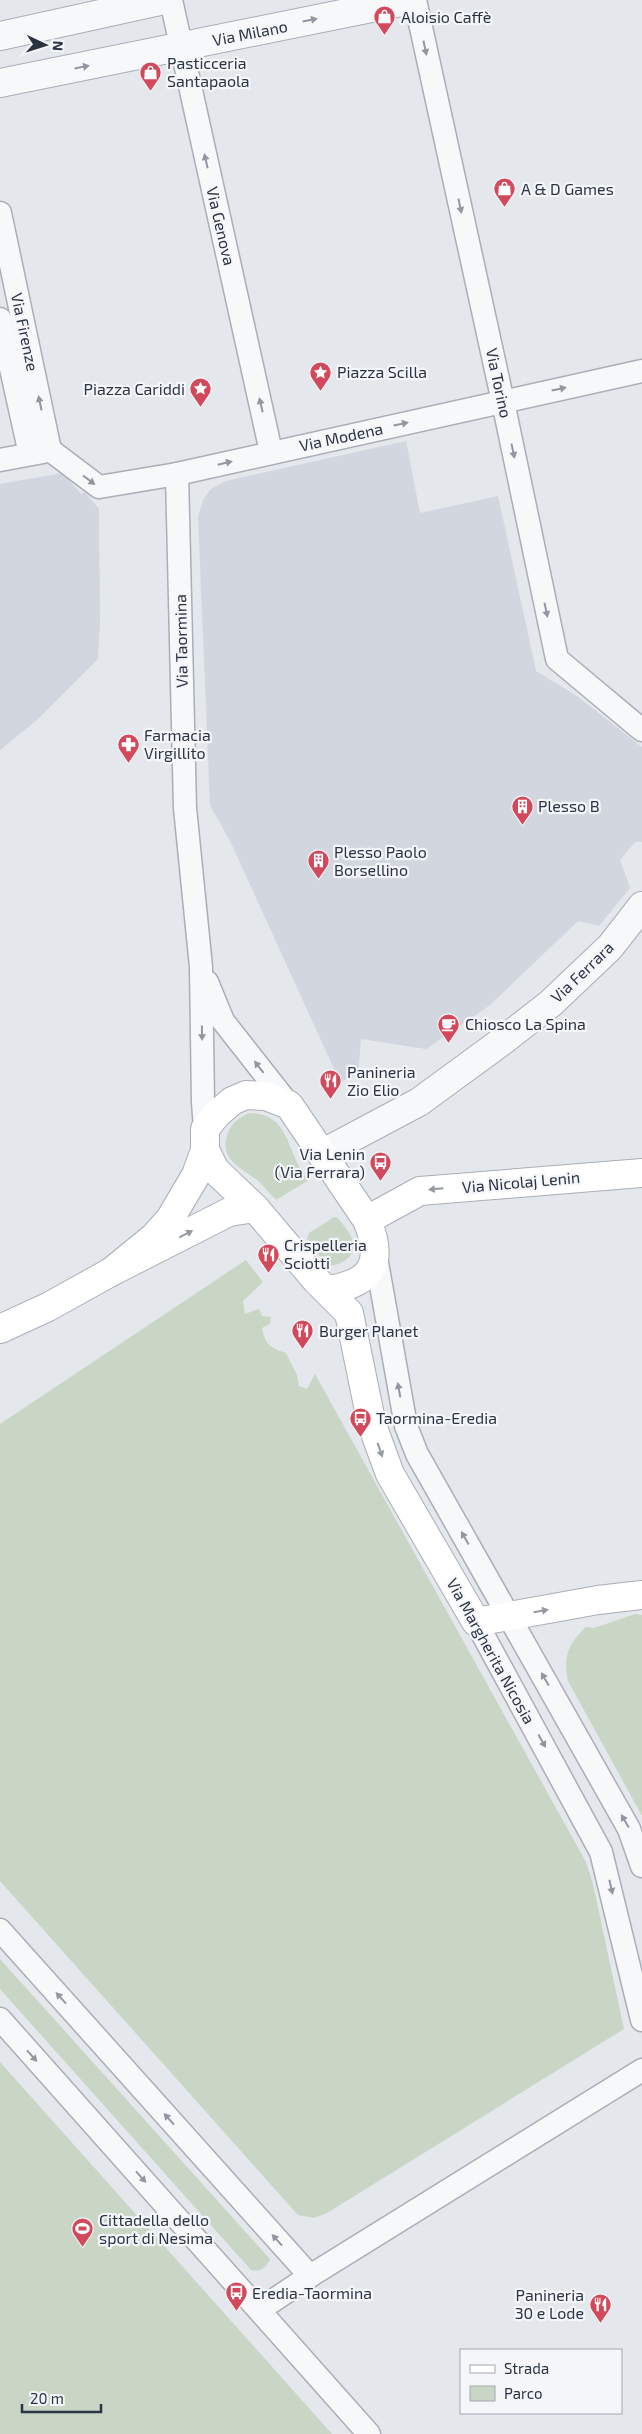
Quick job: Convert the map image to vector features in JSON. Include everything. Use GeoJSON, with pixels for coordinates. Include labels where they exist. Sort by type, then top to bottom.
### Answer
{"type":"FeatureCollection","features":[{"type":"Feature","properties":{"kind":"main road"},"geometry":{"type":"LineString","coordinates":[[111,1272],[154,1237],[170,1219],[190,1188],[205,1140],[216,1115],[232,1101],[246,1095],[266,1096],[289,1105],[367,1220],[374,1239],[376,1257],[366,1274],[348,1287],[328,1290]]}},
{"type":"Feature","properties":{"kind":"main road","name":"Via Margherita Nicosia"},"geometry":{"type":"LineString","coordinates":[[205,1140],[215,1170],[255,1208],[316,1280],[349,1313],[372,1425],[390,1474],[476,1622]]}},
{"type":"Feature","properties":{"kind":"main road","name":"Via Nicolaj Lenin"},"geometry":{"type":"LineString","coordinates":[[367,1220],[420,1191],[642,1172]]}},
{"type":"Feature","properties":{"kind":"main road"},"geometry":{"type":"LineString","coordinates":[[0,1329],[48,1307],[111,1272],[230,1212],[255,1208]]}},
{"type":"Feature","properties":{"kind":"main road"},"geometry":{"type":"LineString","coordinates":[[476,1622],[598,1600],[642,1595]]}},
{"type":"Feature","properties":{"kind":"street"},"geometry":{"type":"LineString","coordinates":[[0,36],[164,0]]}},
{"type":"Feature","properties":{"kind":"street","name":"Via Genova"},"geometry":{"type":"LineString","coordinates":[[171,0],[271,452]]}},
{"type":"Feature","properties":{"kind":"street","name":"Via Milano"},"geometry":{"type":"LineString","coordinates":[[0,83],[413,0]]}},
{"type":"Feature","properties":{"kind":"street","name":"Via Torino"},"geometry":{"type":"LineString","coordinates":[[413,0],[503,402],[557,659],[642,730]]}},
{"type":"Feature","properties":{"kind":"street","name":"Via Firenze"},"geometry":{"type":"LineString","coordinates":[[0,213],[3,246],[40,452]]}},
{"type":"Feature","properties":{"kind":"street"},"geometry":{"type":"LineString","coordinates":[[0,319],[40,452],[0,460]]}},
{"type":"Feature","properties":{"kind":"street","name":"Via Modena"},"geometry":{"type":"LineString","coordinates":[[40,452],[99,487],[177,474],[642,371]]}},
{"type":"Feature","properties":{"kind":"street","name":"Via Taormina"},"geometry":{"type":"LineString","coordinates":[[177,474],[185,808],[201,967]]}},
{"type":"Feature","properties":{"kind":"street","name":"Via Ferrara"},"geometry":{"type":"LineString","coordinates":[[321,1154],[418,1102],[551,1002],[610,947],[642,906]]}},
{"type":"Feature","properties":{"kind":"street"},"geometry":{"type":"LineString","coordinates":[[201,967],[223,1021],[289,1105]]}},
{"type":"Feature","properties":{"kind":"street"},"geometry":{"type":"LineString","coordinates":[[201,967],[205,1140]]}},
{"type":"Feature","properties":{"kind":"street","name":"Via Margherita Nicosia"},"geometry":{"type":"LineString","coordinates":[[376,1257],[406,1426],[418,1454],[629,1829],[642,1866]]}},
{"type":"Feature","properties":{"kind":"street","name":"Via Margherita Nicosia"},"geometry":{"type":"LineString","coordinates":[[476,1622],[602,1852],[642,2020]]}},
{"type":"Feature","properties":{"kind":"street"},"geometry":{"type":"LineString","coordinates":[[0,1930],[310,2276]]}},
{"type":"Feature","properties":{"kind":"street"},"geometry":{"type":"LineString","coordinates":[[0,2019],[369,2434]]}},
{"type":"Feature","properties":{"kind":"street"},"geometry":{"type":"LineString","coordinates":[[259,2310],[310,2276],[642,2070]]}},
{"type":"Feature","properties":{"kind":"shaded area"},"geometry":{"type":"Polygon","coordinates":[[[406,441],[420,513],[498,496],[536,671],[577,696],[642,747],[642,842],[635,842],[620,860],[630,888],[599,926],[578,921],[489,1006],[426,1049],[361,1039],[358,1074],[340,1082],[231,843],[210,805],[198,517],[203,500],[211,489],[226,481],[406,441]]]}},
{"type":"Feature","properties":{"kind":"shaded area"},"geometry":{"type":"Polygon","coordinates":[[[63,473],[81,494],[85,492],[99,509],[100,622],[98,659],[37,720],[0,750],[0,484],[63,473]]]}},
{"type":"Feature","properties":{"kind":"green space"},"geometry":{"type":"Polygon","coordinates":[[[250,1113],[264,1115],[281,1128],[301,1170],[309,1180],[276,1200],[257,1180],[228,1156],[226,1142],[228,1133],[234,1123],[250,1113]]]}},
{"type":"Feature","properties":{"kind":"green space"},"geometry":{"type":"Polygon","coordinates":[[[337,1217],[352,1238],[354,1247],[346,1260],[332,1266],[327,1266],[307,1239],[309,1233],[337,1217]]]}},
{"type":"Feature","properties":{"kind":"green space"},"geometry":{"type":"Polygon","coordinates":[[[246,1260],[263,1282],[243,1301],[245,1314],[259,1309],[262,1316],[271,1317],[270,1324],[262,1328],[265,1338],[269,1345],[286,1353],[297,1375],[299,1386],[307,1389],[315,1374],[586,1862],[593,1884],[624,2029],[327,2213],[314,2218],[298,2215],[0,1881],[0,1424],[246,1260]]]}},
{"type":"Feature","properties":{"kind":"green space"},"geometry":{"type":"Polygon","coordinates":[[[635,1614],[642,1615],[642,1816],[568,1681],[566,1664],[571,1645],[586,1627],[594,1628],[635,1614]]]}},
{"type":"Feature","properties":{"kind":"green space"},"geometry":{"type":"Polygon","coordinates":[[[0,1959],[270,2259],[265,2267],[260,2270],[251,2270],[0,1989],[0,1959]]]}},
{"type":"Feature","properties":{"kind":"green space","name":"Cittadella dello sport di Nesima"},"geometry":{"type":"Polygon","coordinates":[[[0,2062],[332,2434],[0,2434],[0,2062]]]}},
{"type":"Feature","properties":{"kind":"place","name":"Aloisio Caffè"},"geometry":{"type":"Point","coordinates":[385,36]}},
{"type":"Feature","properties":{"kind":"place","name":"Pasticceria Santapaola"},"geometry":{"type":"Point","coordinates":[151,91]}},
{"type":"Feature","properties":{"kind":"place","name":"A & D Games"},"geometry":{"type":"Point","coordinates":[505,208]}},
{"type":"Feature","properties":{"kind":"place","name":"Piazza Scilla"},"geometry":{"type":"Point","coordinates":[321,391]}},
{"type":"Feature","properties":{"kind":"place","name":"Piazza Cariddi"},"geometry":{"type":"Point","coordinates":[201,408]}},
{"type":"Feature","properties":{"kind":"place","name":"Farmacia Virgillito"},"geometry":{"type":"Point","coordinates":[128,763]}},
{"type":"Feature","properties":{"kind":"place","name":"Plesso B"},"geometry":{"type":"Point","coordinates":[522,825]}},
{"type":"Feature","properties":{"kind":"place","name":"Plesso Paolo Borsellino"},"geometry":{"type":"Point","coordinates":[318,880]}},
{"type":"Feature","properties":{"kind":"place","name":"Chiosco La Spina"},"geometry":{"type":"Point","coordinates":[449,1043]}},
{"type":"Feature","properties":{"kind":"place","name":"Panineria Zio Elio"},"geometry":{"type":"Point","coordinates":[331,1100]}},
{"type":"Feature","properties":{"kind":"place","name":"Via Lenin (Via Ferrara)"},"geometry":{"type":"Point","coordinates":[381,1182]}},
{"type":"Feature","properties":{"kind":"place","name":"Crispelleria Sciotti"},"geometry":{"type":"Point","coordinates":[268,1273]}},
{"type":"Feature","properties":{"kind":"place","name":"Burger Planet"},"geometry":{"type":"Point","coordinates":[303,1350]}},
{"type":"Feature","properties":{"kind":"place","name":"Taormina-Eredia"},"geometry":{"type":"Point","coordinates":[360,1437]}},
{"type":"Feature","properties":{"kind":"place","name":"Cittadella dello sport di Nesima"},"geometry":{"type":"Point","coordinates":[83,2248]}},
{"type":"Feature","properties":{"kind":"place","name":"Eredia-Taormina"},"geometry":{"type":"Point","coordinates":[236,2312]}},
{"type":"Feature","properties":{"kind":"place","name":"Panineria 30 e Lode"},"geometry":{"type":"Point","coordinates":[600,2323]}}]}
